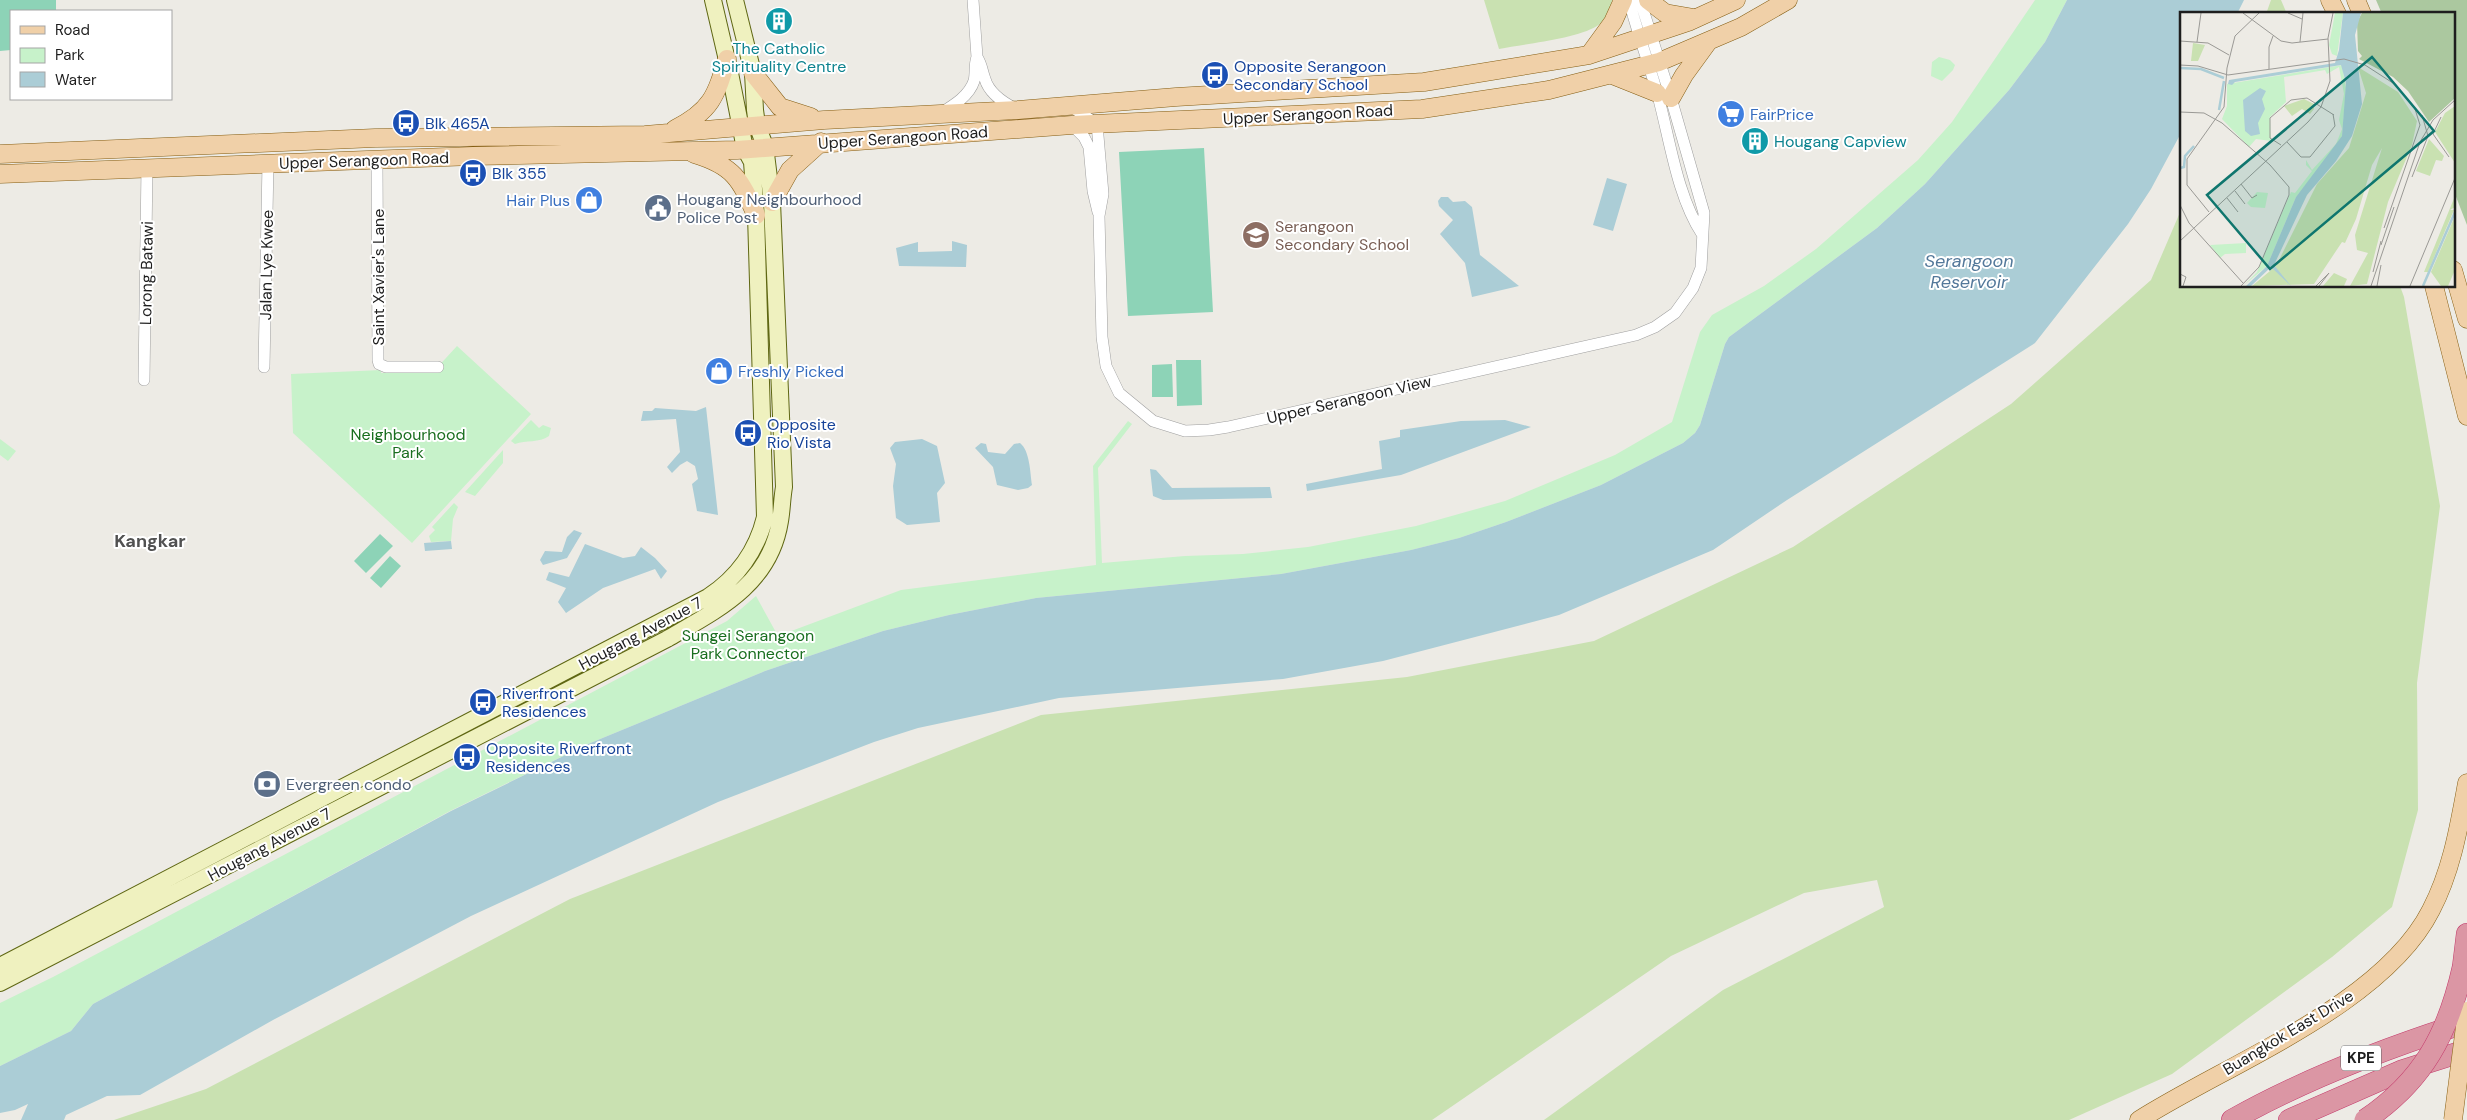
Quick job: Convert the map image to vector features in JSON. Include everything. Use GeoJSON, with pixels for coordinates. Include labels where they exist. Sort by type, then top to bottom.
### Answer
{"type":"FeatureCollection","features":[{"type":"Feature","properties":{"kind":"highway"},"geometry":{"type":"LineString","coordinates":[[2365,1120],[2380,1110],[2406,1086],[2439,1042],[2450,1016],[2463,967],[2467,934]]}},
{"type":"Feature","properties":{"kind":"highway","name":"KPE"},"geometry":{"type":"LineString","coordinates":[[2232,1120],[2331,1070],[2392,1046],[2467,1022]]}},
{"type":"Feature","properties":{"kind":"highway","name":"KPE"},"geometry":{"type":"LineString","coordinates":[[2289,1120],[2401,1071],[2467,1050]]}},
{"type":"Feature","properties":{"kind":"highway"},"geometry":{"type":"LineString","coordinates":[[2449,1120],[2467,1099]]}},
{"type":"Feature","properties":{"kind":"highway"},"geometry":{"type":"LineString","coordinates":[[2226,1120],[2259,1105]]}},
{"type":"Feature","properties":{"kind":"main road"},"geometry":{"type":"LineString","coordinates":[[713,0],[727,59],[749,126]]}},
{"type":"Feature","properties":{"kind":"main road"},"geometry":{"type":"LineString","coordinates":[[735,0],[752,73],[749,126]]}},
{"type":"Feature","properties":{"kind":"main road"},"geometry":{"type":"LineString","coordinates":[[1589,55],[1618,14],[1623,0]]}},
{"type":"Feature","properties":{"kind":"main road"},"geometry":{"type":"LineString","coordinates":[[1648,0],[1665,14],[1696,19]]}},
{"type":"Feature","properties":{"kind":"main road","name":"Upper Serangoon Road"},"geometry":{"type":"LineString","coordinates":[[0,154],[365,139],[666,134],[824,120],[1018,110],[1066,104],[1424,82],[1589,55],[1696,19],[1736,0]]}},
{"type":"Feature","properties":{"kind":"main road","name":"Upper Serangoon Road"},"geometry":{"type":"LineString","coordinates":[[0,174],[472,156],[745,149],[821,142],[1097,124],[1422,109],[1549,90],[1654,64],[1741,26],[1788,0]]}},
{"type":"Feature","properties":{"kind":"main road"},"geometry":{"type":"LineString","coordinates":[[2330,0],[2336,12]]}},
{"type":"Feature","properties":{"kind":"main road"},"geometry":{"type":"LineString","coordinates":[[2356,0],[2361,12]]}},
{"type":"Feature","properties":{"kind":"main road"},"geometry":{"type":"LineString","coordinates":[[1612,75],[1664,95],[1684,75],[1710,40]]}},
{"type":"Feature","properties":{"kind":"main road"},"geometry":{"type":"LineString","coordinates":[[666,134],[695,119],[707,106],[717,92],[727,59]]}},
{"type":"Feature","properties":{"kind":"main road"},"geometry":{"type":"LineString","coordinates":[[752,73],[780,107],[824,120]]}},
{"type":"Feature","properties":{"kind":"main road","name":"Hougang Avenue 7"},"geometry":{"type":"LineString","coordinates":[[0,983],[667,639],[725,606],[750,583],[766,560],[776,540],[784,487],[772,202],[765,146],[749,126]]}},
{"type":"Feature","properties":{"kind":"main road","name":"Hougang Avenue 7"},"geometry":{"type":"LineString","coordinates":[[0,966],[685,610],[714,593],[730,578],[753,551],[765,517],[756,215],[752,162],[745,149],[749,126]]}},
{"type":"Feature","properties":{"kind":"main road"},"geometry":{"type":"LineString","coordinates":[[772,202],[790,170],[821,142]]}},
{"type":"Feature","properties":{"kind":"main road"},"geometry":{"type":"LineString","coordinates":[[686,151],[708,158],[732,171],[743,187],[756,215]]}},
{"type":"Feature","properties":{"kind":"main road"},"geometry":{"type":"LineString","coordinates":[[2454,274],[2467,319]]}},
{"type":"Feature","properties":{"kind":"main road"},"geometry":{"type":"LineString","coordinates":[[2435,288],[2467,416]]}},
{"type":"Feature","properties":{"kind":"main road","name":"Buangkok East Drive"},"geometry":{"type":"LineString","coordinates":[[2139,1120],[2172,1099],[2330,1010],[2362,988],[2390,963],[2413,939],[2431,911],[2450,862],[2467,783]]}},
{"type":"Feature","properties":{"kind":"main road"},"geometry":{"type":"LineString","coordinates":[[2453,1120],[2467,1011]]}},
{"type":"Feature","properties":{"kind":"street"},"geometry":{"type":"LineString","coordinates":[[941,113],[955,104],[969,91],[974,80],[974,65],[977,57],[973,0]]}},
{"type":"Feature","properties":{"kind":"street"},"geometry":{"type":"LineString","coordinates":[[1629,0],[1645,36]]}},
{"type":"Feature","properties":{"kind":"street"},"geometry":{"type":"LineString","coordinates":[[1640,0],[1645,36]]}},
{"type":"Feature","properties":{"kind":"street","name":"Upper Serangoon View"},"geometry":{"type":"LineString","coordinates":[[1097,124],[1103,194],[1099,216],[1102,337],[1106,366],[1118,393],[1153,421],[1165,426],[1197,431],[1228,427],[1636,335],[1655,327],[1675,313],[1693,288],[1701,268],[1702,234],[1690,216],[1664,95],[1645,36]]}},
{"type":"Feature","properties":{"kind":"street"},"geometry":{"type":"LineString","coordinates":[[977,57],[983,66],[985,80],[991,89],[1005,104],[1018,110]]}},
{"type":"Feature","properties":{"kind":"street"},"geometry":{"type":"LineString","coordinates":[[1066,104],[1097,124]]}},
{"type":"Feature","properties":{"kind":"street","name":"Upper Serangoon View"},"geometry":{"type":"LineString","coordinates":[[1072,126],[1084,137],[1089,147],[1093,191],[1099,216]]}},
{"type":"Feature","properties":{"kind":"street","name":"Saint Xavier's Lane"},"geometry":{"type":"LineString","coordinates":[[377,160],[379,364],[386,368],[438,367]]}},
{"type":"Feature","properties":{"kind":"street","name":"Jalan Lye Kwee"},"geometry":{"type":"LineString","coordinates":[[264,367],[268,163]]}},
{"type":"Feature","properties":{"kind":"street","name":"Lorong Batawi"},"geometry":{"type":"LineString","coordinates":[[144,380],[147,167]]}},
{"type":"Feature","properties":{"kind":"green space"},"geometry":{"type":"Polygon","coordinates":[[[0,0],[56,0],[56,10],[10,10],[10,50],[0,51],[0,0]]]}},
{"type":"Feature","properties":{"kind":"green space"},"geometry":{"type":"Polygon","coordinates":[[[1484,0],[1612,0],[1605,18],[1600,24],[1588,31],[1563,38],[1499,49],[1484,0]]]}},
{"type":"Feature","properties":{"kind":"green space","name":"Sungei Serangoon Park Connector"},"geometry":{"type":"Polygon","coordinates":[[[2035,0],[2067,0],[2045,42],[2009,90],[1925,184],[1877,228],[1729,337],[1725,344],[1700,425],[1695,433],[1683,443],[1601,485],[1506,522],[1459,538],[1411,550],[1281,574],[1036,598],[949,615],[883,631],[765,671],[588,744],[450,811],[93,1004],[71,1031],[0,1066],[0,1003],[53,977],[727,621],[756,596],[778,636],[901,590],[1096,565],[1093,466],[1128,421],[1132,424],[1098,468],[1102,563],[1185,556],[1243,554],[1308,547],[1416,526],[1505,501],[1615,455],[1672,422],[1700,332],[1712,315],[1764,286],[1816,249],[1918,160],[1952,122],[2035,0]]]}},
{"type":"Feature","properties":{"kind":"green space"},"geometry":{"type":"Polygon","coordinates":[[[2271,0],[2281,0],[2286,12],[2267,12],[2271,0]]]}},
{"type":"Feature","properties":{"kind":"green space"},"geometry":{"type":"Polygon","coordinates":[[[2376,0],[2467,0],[2467,225],[2454,192],[2454,12],[2381,12],[2376,0]]]}},
{"type":"Feature","properties":{"kind":"green space"},"geometry":{"type":"Polygon","coordinates":[[[1939,57],[1950,60],[1955,65],[1953,70],[1942,81],[1931,76],[1932,62],[1939,57]]]}},
{"type":"Feature","properties":{"kind":"green space"},"geometry":{"type":"Polygon","coordinates":[[[1204,148],[1213,312],[1128,316],[1119,152],[1204,148]]]}},
{"type":"Feature","properties":{"kind":"green space"},"geometry":{"type":"Polygon","coordinates":[[[2180,212],[2180,288],[2401,288],[2404,297],[2440,506],[2417,683],[2418,810],[2392,907],[2332,957],[2172,1074],[2069,1120],[1544,1120],[1723,990],[1884,907],[1877,880],[1804,893],[1671,956],[1432,1120],[114,1120],[206,1089],[570,899],[1041,715],[1407,677],[1594,641],[1793,547],[2011,404],[2151,280],[2180,212]]]}},
{"type":"Feature","properties":{"kind":"green space","name":"Neighbourhood Park"},"geometry":{"type":"Polygon","coordinates":[[[457,346],[531,414],[412,543],[293,433],[291,374],[381,370],[381,373],[434,371],[457,346]]]}},
{"type":"Feature","properties":{"kind":"green space"},"geometry":{"type":"Polygon","coordinates":[[[1176,360],[1201,360],[1202,405],[1177,406],[1176,360]]]}},
{"type":"Feature","properties":{"kind":"green space"},"geometry":{"type":"Polygon","coordinates":[[[1172,364],[1173,397],[1152,397],[1152,365],[1172,364]]]}},
{"type":"Feature","properties":{"kind":"green space"},"geometry":{"type":"Polygon","coordinates":[[[531,420],[539,428],[543,425],[551,428],[549,436],[541,440],[515,444],[511,441],[531,420]]]}},
{"type":"Feature","properties":{"kind":"green space"},"geometry":{"type":"Polygon","coordinates":[[[0,439],[16,451],[8,461],[0,455],[0,439]]]}},
{"type":"Feature","properties":{"kind":"green space"},"geometry":{"type":"Polygon","coordinates":[[[503,450],[503,463],[475,496],[465,492],[503,450]]]}},
{"type":"Feature","properties":{"kind":"green space"},"geometry":{"type":"Polygon","coordinates":[[[454,503],[458,507],[453,519],[451,541],[431,542],[429,536],[435,530],[432,527],[454,503]]]}},
{"type":"Feature","properties":{"kind":"green space"},"geometry":{"type":"Polygon","coordinates":[[[380,534],[393,546],[366,573],[354,561],[380,534]]]}},
{"type":"Feature","properties":{"kind":"green space"},"geometry":{"type":"Polygon","coordinates":[[[390,556],[401,566],[381,588],[370,578],[390,556]]]}},
{"type":"Feature","properties":{"kind":"water","name":"Serangoon Reservoir"},"geometry":{"type":"Polygon","coordinates":[[[2067,0],[2244,0],[2238,12],[2180,12],[2180,135],[2151,189],[2128,224],[2035,343],[1787,500],[1713,550],[1559,615],[1383,661],[1283,679],[1059,698],[918,728],[874,742],[718,802],[471,916],[273,1020],[140,1095],[107,1096],[66,1115],[64,1120],[21,1120],[28,1104],[15,1110],[0,1113],[0,1066],[71,1031],[93,1004],[451,811],[588,744],[765,671],[883,631],[949,615],[1036,598],[1281,574],[1411,550],[1459,538],[1506,522],[1601,485],[1683,443],[1695,433],[1700,425],[1725,344],[1729,337],[1877,228],[1925,184],[2009,90],[2045,42],[2067,0]]]}},
{"type":"Feature","properties":{"kind":"water"},"geometry":{"type":"Polygon","coordinates":[[[1607,178],[1627,184],[1613,231],[1593,225],[1607,178]]]}},
{"type":"Feature","properties":{"kind":"water"},"geometry":{"type":"Polygon","coordinates":[[[1441,197],[1448,197],[1453,202],[1465,201],[1472,207],[1480,255],[1519,286],[1472,297],[1465,263],[1440,234],[1453,220],[1439,206],[1438,201],[1441,197]]]}},
{"type":"Feature","properties":{"kind":"water"},"geometry":{"type":"Polygon","coordinates":[[[952,241],[967,245],[966,267],[899,266],[896,248],[918,242],[918,252],[952,251],[952,241]]]}},
{"type":"Feature","properties":{"kind":"water"},"geometry":{"type":"Polygon","coordinates":[[[706,407],[718,515],[697,511],[692,484],[698,479],[695,466],[687,461],[672,473],[667,467],[680,452],[676,419],[641,421],[643,411],[652,411],[655,408],[696,411],[706,407]]]}},
{"type":"Feature","properties":{"kind":"water"},"geometry":{"type":"Polygon","coordinates":[[[1505,420],[1531,427],[1401,475],[1307,491],[1306,484],[1382,469],[1379,441],[1400,437],[1400,430],[1461,421],[1505,420]]]}},
{"type":"Feature","properties":{"kind":"water"},"geometry":{"type":"Polygon","coordinates":[[[922,439],[937,446],[945,483],[937,493],[940,522],[907,525],[896,518],[893,486],[896,464],[890,448],[895,442],[922,439]]]}},
{"type":"Feature","properties":{"kind":"water"},"geometry":{"type":"Polygon","coordinates":[[[981,443],[986,444],[988,452],[1005,454],[1014,444],[1020,443],[1028,456],[1032,485],[1018,490],[997,485],[993,467],[975,448],[981,443]]]}},
{"type":"Feature","properties":{"kind":"water"},"geometry":{"type":"Polygon","coordinates":[[[1150,469],[1156,470],[1172,488],[1270,487],[1272,498],[1163,500],[1153,496],[1150,469]]]}},
{"type":"Feature","properties":{"kind":"water"},"geometry":{"type":"Polygon","coordinates":[[[574,530],[582,533],[567,558],[543,565],[540,560],[545,551],[562,552],[567,537],[574,530]]]}},
{"type":"Feature","properties":{"kind":"water"},"geometry":{"type":"Polygon","coordinates":[[[451,541],[452,549],[425,551],[424,543],[451,541]]]}},
{"type":"Feature","properties":{"kind":"water"},"geometry":{"type":"Polygon","coordinates":[[[585,544],[623,558],[635,556],[641,547],[667,571],[661,579],[655,569],[603,588],[566,613],[558,602],[566,588],[546,580],[549,572],[569,577],[585,544]]]}},
{"type":"Feature","properties":{"kind":"place","name":"The Catholic Spirituality Centre"},"geometry":{"type":"Point","coordinates":[779,21]}},
{"type":"Feature","properties":{"kind":"place","name":"Opposite Serangoon Secondary School"},"geometry":{"type":"Point","coordinates":[1215,75]}},
{"type":"Feature","properties":{"kind":"place","name":"FairPrice"},"geometry":{"type":"Point","coordinates":[1731,114]}},
{"type":"Feature","properties":{"kind":"place","name":"Blk 465A"},"geometry":{"type":"Point","coordinates":[406,123]}},
{"type":"Feature","properties":{"kind":"place","name":"Hougang Capview"},"geometry":{"type":"Point","coordinates":[1755,141]}},
{"type":"Feature","properties":{"kind":"place","name":"Blk 355"},"geometry":{"type":"Point","coordinates":[473,173]}},
{"type":"Feature","properties":{"kind":"place","name":"Hair Plus"},"geometry":{"type":"Point","coordinates":[589,200]}},
{"type":"Feature","properties":{"kind":"place","name":"Hougang Neighbourhood Police Post"},"geometry":{"type":"Point","coordinates":[658,208]}},
{"type":"Feature","properties":{"kind":"place","name":"Serangoon Secondary School"},"geometry":{"type":"Point","coordinates":[1256,235]}},
{"type":"Feature","properties":{"kind":"place","name":"Freshly Picked"},"geometry":{"type":"Point","coordinates":[719,371]}},
{"type":"Feature","properties":{"kind":"place","name":"Opposite Rio Vista"},"geometry":{"type":"Point","coordinates":[748,433]}},
{"type":"Feature","properties":{"kind":"place","name":"Riverfront Residences"},"geometry":{"type":"Point","coordinates":[483,702]}},
{"type":"Feature","properties":{"kind":"place","name":"Opposite Riverfront Residences"},"geometry":{"type":"Point","coordinates":[467,757]}},
{"type":"Feature","properties":{"kind":"place","name":"Evergreen condo"},"geometry":{"type":"Point","coordinates":[267,784]}},
{"type":"Feature","properties":{"kind":"district","name":"Kangkar"},"geometry":{"type":"Point","coordinates":[150,541]}}]}
